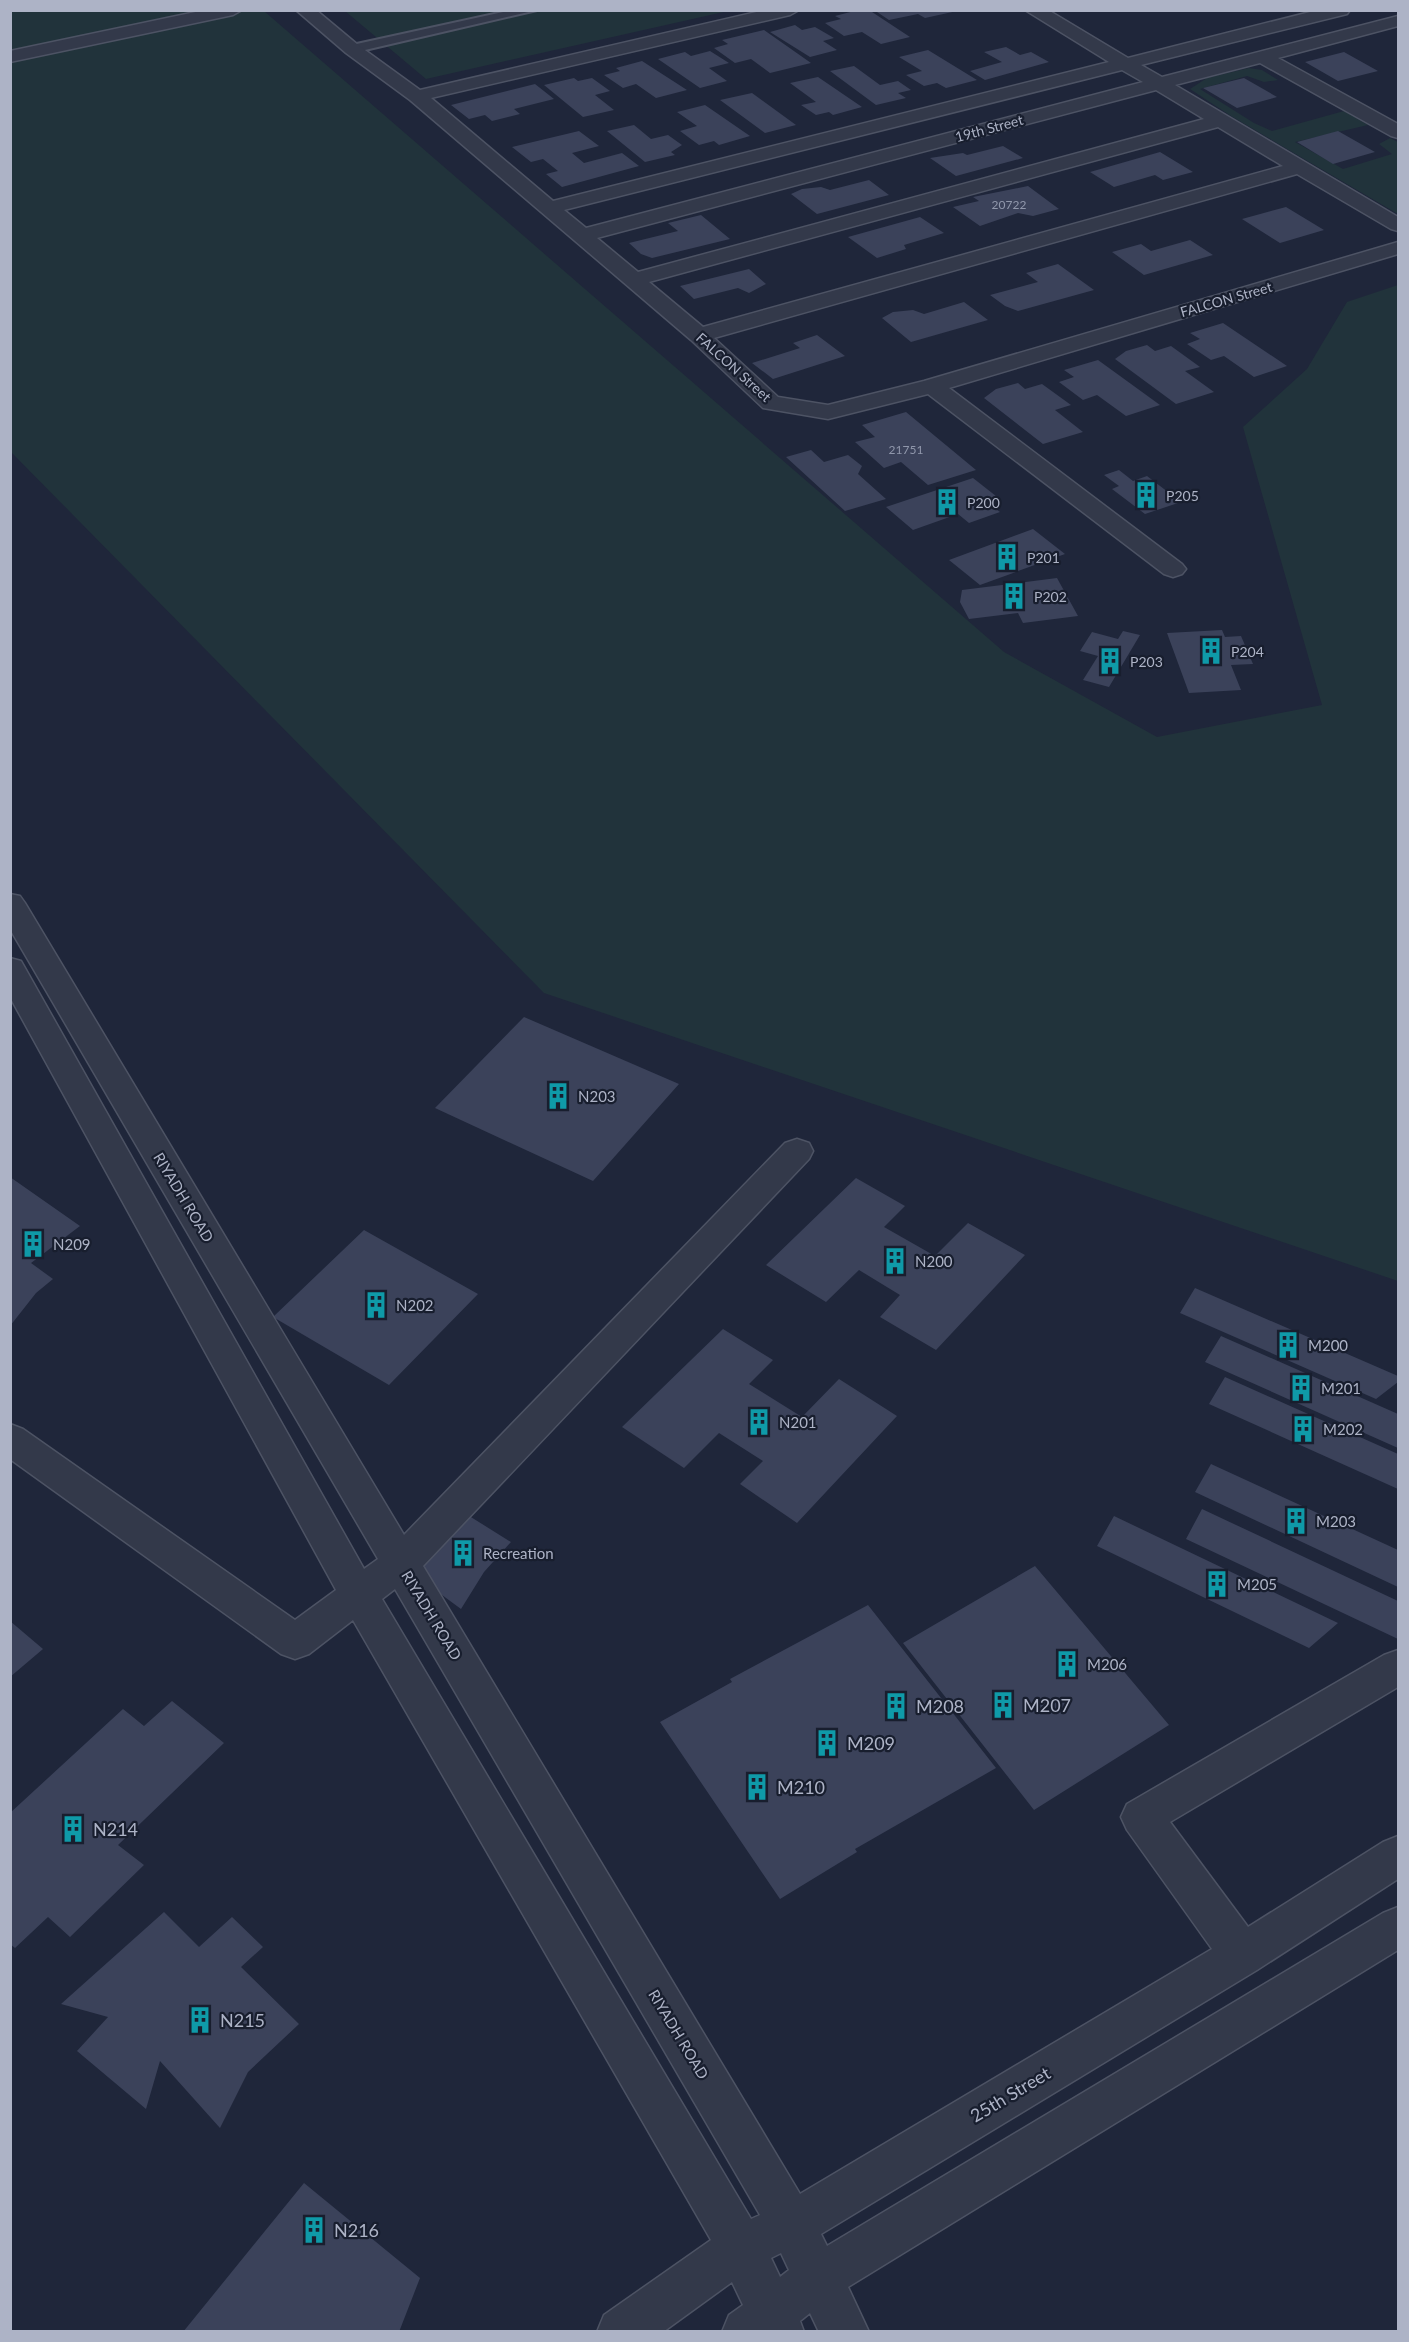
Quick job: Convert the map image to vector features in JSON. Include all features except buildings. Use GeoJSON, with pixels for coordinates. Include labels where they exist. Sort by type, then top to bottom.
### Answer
{"type":"FeatureCollection","features":[{"type":"Feature","properties":{"kind":"street"},"geometry":{"type":"LineString","coordinates":[[10,48],[187,10]]}},
{"type":"Feature","properties":{"kind":"street"},"geometry":{"type":"LineString","coordinates":[[10,57],[233,10]]}},
{"type":"Feature","properties":{"kind":"street","name":"FALCON Street"},"geometry":{"type":"LineString","coordinates":[[305,10],[352,49],[417,96],[699,335],[771,403],[828,412],[932,386],[1398,248]]}},
{"type":"Feature","properties":{"kind":"street"},"geometry":{"type":"LineString","coordinates":[[417,96],[790,10]]}},
{"type":"Feature","properties":{"kind":"street","name":"19th Street"},"geometry":{"type":"LineString","coordinates":[[547,208],[1341,10]]}},
{"type":"Feature","properties":{"kind":"street"},"geometry":{"type":"LineString","coordinates":[[1045,12],[1124,63],[1398,225]]}},
{"type":"Feature","properties":{"kind":"street","name":"19th Street"},"geometry":{"type":"LineString","coordinates":[[580,236],[1398,21]]}},
{"type":"Feature","properties":{"kind":"street"},"geometry":{"type":"LineString","coordinates":[[1365,30],[1390,43]]}},
{"type":"Feature","properties":{"kind":"street"},"geometry":{"type":"LineString","coordinates":[[1263,57],[1398,132]]}},
{"type":"Feature","properties":{"kind":"street"},"geometry":{"type":"LineString","coordinates":[[633,280],[1221,120]]}},
{"type":"Feature","properties":{"kind":"street"},"geometry":{"type":"LineString","coordinates":[[699,335],[1300,167]]}},
{"type":"Feature","properties":{"kind":"street"},"geometry":{"type":"LineString","coordinates":[[932,386],[1173,569]]}},
{"type":"Feature","properties":{"kind":"street","name":"RIYADH ROAD"},"geometry":{"type":"LineString","coordinates":[[14,916],[401,1563],[792,2225],[845,2331]]}},
{"type":"Feature","properties":{"kind":"street"},"geometry":{"type":"LineString","coordinates":[[10,968],[358,1595],[741,2247],[766,2325],[818,2278],[1398,1927]]}},
{"type":"Feature","properties":{"kind":"street"},"geometry":{"type":"LineString","coordinates":[[10,1439],[295,1642],[401,1563],[797,1151]]}},
{"type":"Feature","properties":{"kind":"street"},"geometry":{"type":"LineString","coordinates":[[1242,1954],[1142,1817],[1398,1668]]}},
{"type":"Feature","properties":{"kind":"street","name":"25th Street"},"geometry":{"type":"LineString","coordinates":[[621,2331],[741,2247],[792,2225],[1242,1954],[1398,1856]]}},
{"type":"Feature","properties":{"kind":"lane"},"geometry":{"type":"LineString","coordinates":[[352,49],[531,10]]}},
{"type":"Feature","properties":{"kind":"shaded area"},"geometry":{"type":"Polygon","coordinates":[[[10,11],[264,11],[1004,652],[1157,737],[1322,705],[1243,427],[1307,369],[1347,302],[1398,285],[1398,1281],[544,993],[11,452],[10,11]]]}},
{"type":"Feature","properties":{"kind":"shaded area"},"geometry":{"type":"Polygon","coordinates":[[[345,11],[728,11],[426,79],[345,11]]]}},
{"type":"Feature","properties":{"kind":"shaded area"},"geometry":{"type":"Polygon","coordinates":[[[1249,68],[1262,70],[1278,80],[1264,82],[1247,76],[1200,89],[1254,123],[1272,131],[1344,111],[1368,125],[1295,142],[1343,169],[1392,154],[1379,144],[1390,138],[1398,142],[1398,214],[1231,116],[1190,89],[1207,78],[1249,68]]]}},
{"type":"Feature","properties":{"kind":"place","name":"P205"},"geometry":{"type":"Point","coordinates":[1146,495]}},
{"type":"Feature","properties":{"kind":"place","name":"P200"},"geometry":{"type":"Point","coordinates":[947,502]}},
{"type":"Feature","properties":{"kind":"place","name":"P201"},"geometry":{"type":"Point","coordinates":[1007,557]}},
{"type":"Feature","properties":{"kind":"place","name":"P202"},"geometry":{"type":"Point","coordinates":[1014,596]}},
{"type":"Feature","properties":{"kind":"place","name":"P204"},"geometry":{"type":"Point","coordinates":[1211,651]}},
{"type":"Feature","properties":{"kind":"place","name":"P203"},"geometry":{"type":"Point","coordinates":[1110,661]}},
{"type":"Feature","properties":{"kind":"place","name":"N203"},"geometry":{"type":"Point","coordinates":[558,1096]}},
{"type":"Feature","properties":{"kind":"place","name":"N209"},"geometry":{"type":"Point","coordinates":[33,1244]}},
{"type":"Feature","properties":{"kind":"place","name":"N200"},"geometry":{"type":"Point","coordinates":[895,1261]}},
{"type":"Feature","properties":{"kind":"place","name":"N202"},"geometry":{"type":"Point","coordinates":[376,1305]}},
{"type":"Feature","properties":{"kind":"place","name":"M200"},"geometry":{"type":"Point","coordinates":[1288,1345]}},
{"type":"Feature","properties":{"kind":"place","name":"M201"},"geometry":{"type":"Point","coordinates":[1301,1388]}},
{"type":"Feature","properties":{"kind":"place","name":"N201"},"geometry":{"type":"Point","coordinates":[759,1422]}},
{"type":"Feature","properties":{"kind":"place","name":"M202"},"geometry":{"type":"Point","coordinates":[1303,1429]}},
{"type":"Feature","properties":{"kind":"place","name":"M203"},"geometry":{"type":"Point","coordinates":[1296,1521]}},
{"type":"Feature","properties":{"kind":"place","name":"Recreation"},"geometry":{"type":"Point","coordinates":[463,1553]}},
{"type":"Feature","properties":{"kind":"place","name":"M205"},"geometry":{"type":"Point","coordinates":[1217,1584]}},
{"type":"Feature","properties":{"kind":"place","name":"M206"},"geometry":{"type":"Point","coordinates":[1067,1664]}},
{"type":"Feature","properties":{"kind":"place","name":"M207"},"geometry":{"type":"Point","coordinates":[1003,1705]}},
{"type":"Feature","properties":{"kind":"place","name":"M208"},"geometry":{"type":"Point","coordinates":[896,1706]}},
{"type":"Feature","properties":{"kind":"place","name":"M209"},"geometry":{"type":"Point","coordinates":[827,1743]}},
{"type":"Feature","properties":{"kind":"place","name":"M210"},"geometry":{"type":"Point","coordinates":[757,1787]}},
{"type":"Feature","properties":{"kind":"place","name":"N214"},"geometry":{"type":"Point","coordinates":[73,1829]}},
{"type":"Feature","properties":{"kind":"place","name":"N215"},"geometry":{"type":"Point","coordinates":[200,2020]}},
{"type":"Feature","properties":{"kind":"place","name":"N216"},"geometry":{"type":"Point","coordinates":[314,2230]}}]}
